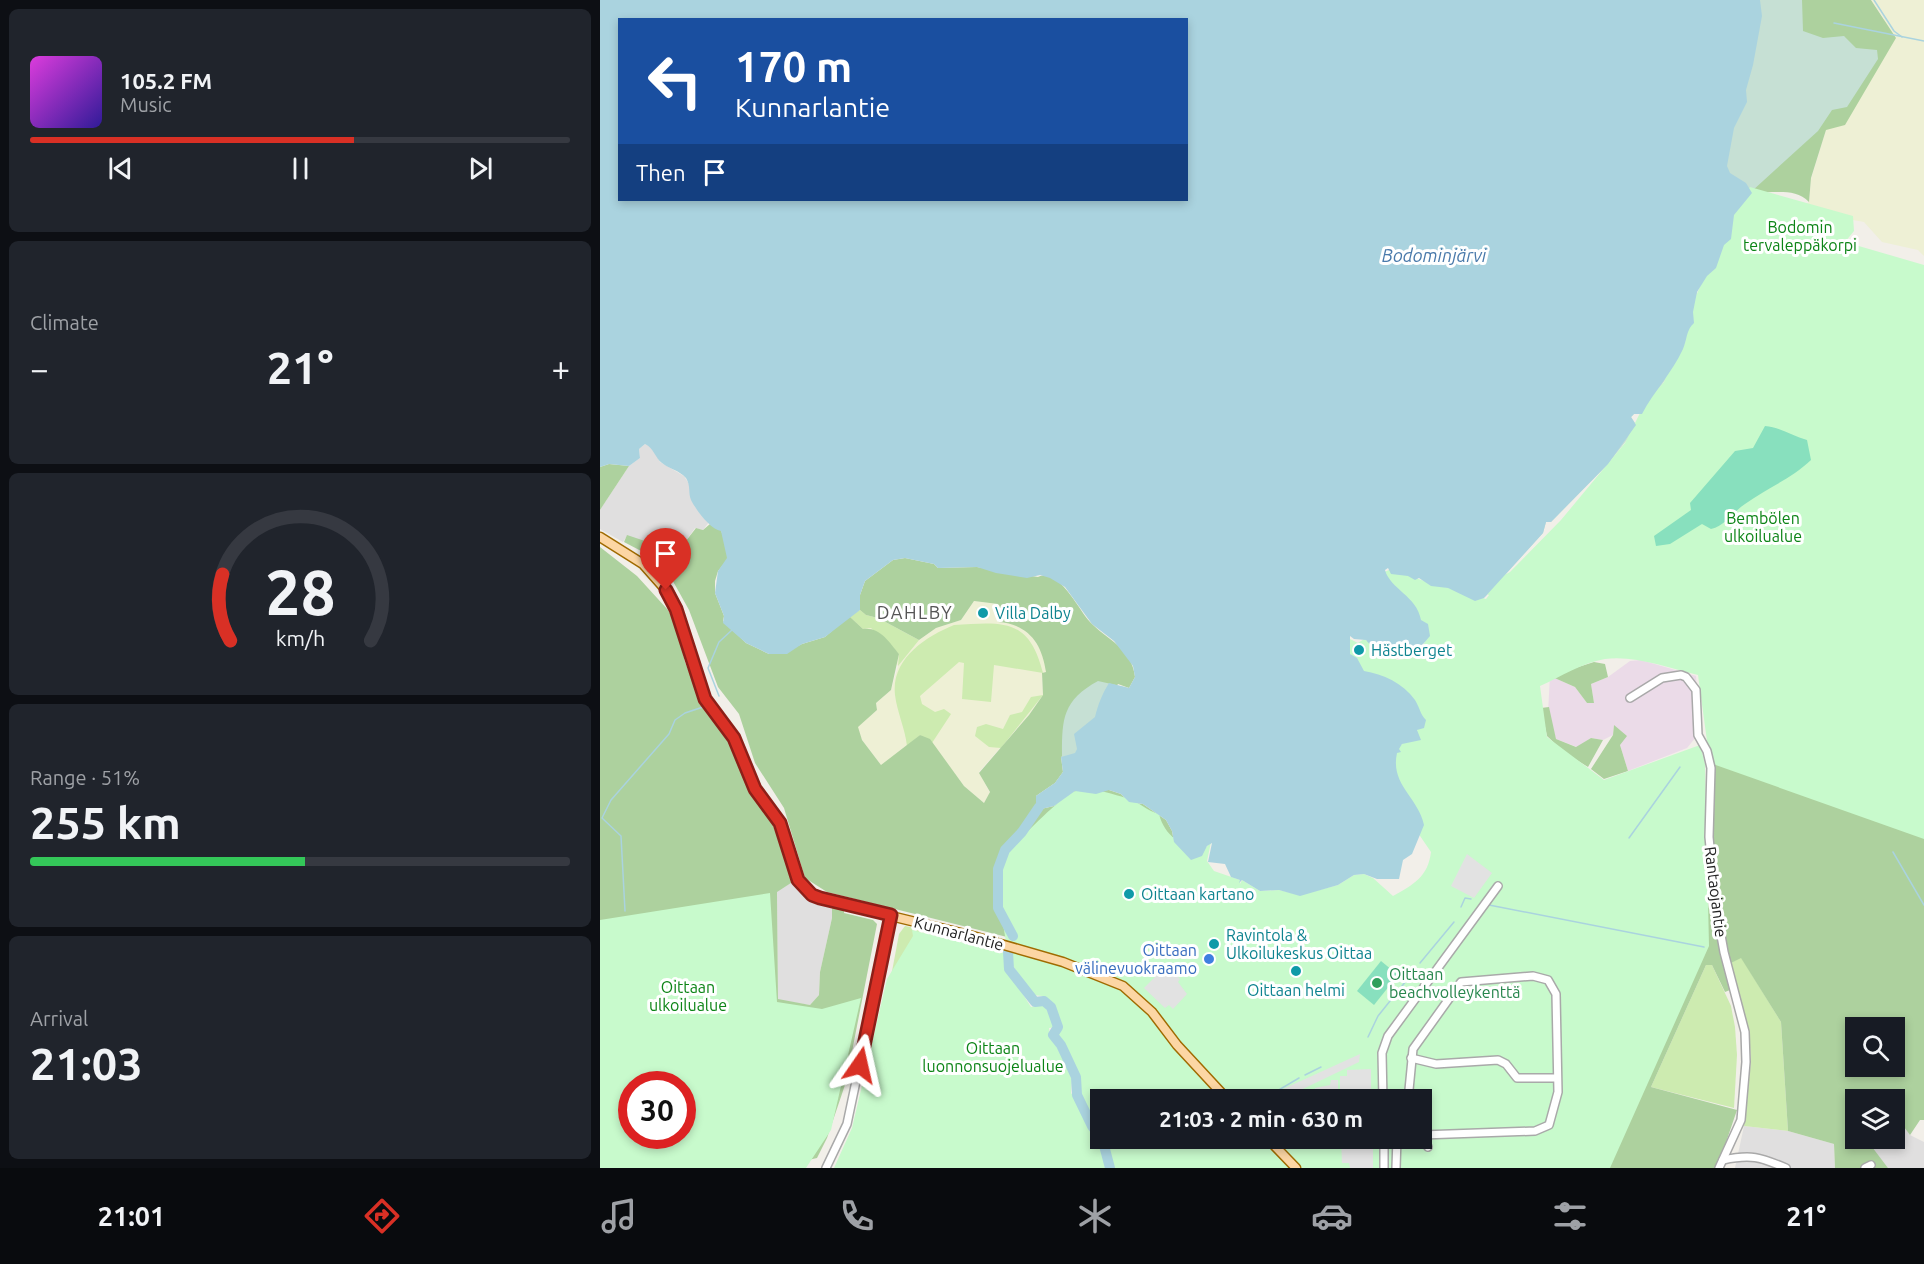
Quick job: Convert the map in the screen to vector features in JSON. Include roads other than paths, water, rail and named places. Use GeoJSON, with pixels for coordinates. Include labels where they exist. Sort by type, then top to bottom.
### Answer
{"type":"FeatureCollection","features":[{"type":"Feature","properties":{"kind":"main road","name":"Kunnarlantie"},"geometry":{"type":"LineString","coordinates":[[600,537],[643,564],[658,579],[672,600],[700,687],[713,710],[734,738],[755,789],[780,823],[798,880],[812,895],[1063,962],[1123,986],[1152,1012],[1177,1046],[1218,1089]]}},
{"type":"Feature","properties":{"kind":"main road"},"geometry":{"type":"LineString","coordinates":[[1278,1149],[1296,1168]]}},
{"type":"Feature","properties":{"kind":"street","name":"Rantaojantie"},"geometry":{"type":"LineString","coordinates":[[1630,698],[1662,678],[1681,675],[1686,677],[1696,690],[1698,735],[1707,751],[1711,768],[1709,837],[1716,908],[1724,952],[1745,1032],[1746,1062],[1741,1120],[1719,1168]]}},
{"type":"Feature","properties":{"kind":"street"},"geometry":{"type":"LineString","coordinates":[[1383,1089],[1382,1053],[1388,1036],[1498,886]]}},
{"type":"Feature","properties":{"kind":"street"},"geometry":{"type":"LineString","coordinates":[[826,1168],[847,1124],[891,915]]}},
{"type":"Feature","properties":{"kind":"street"},"geometry":{"type":"LineString","coordinates":[[1407,1089],[1416,1043],[1461,982],[1533,976],[1548,980],[1556,994],[1555,1106],[1549,1125],[1544,1129],[1432,1135]]}},
{"type":"Feature","properties":{"kind":"street"},"geometry":{"type":"LineString","coordinates":[[1411,1059],[1436,1064],[1498,1060],[1506,1064],[1517,1078],[1556,1078]]}},
{"type":"Feature","properties":{"kind":"street"},"geometry":{"type":"LineString","coordinates":[[1384,1149],[1384,1168]]}},
{"type":"Feature","properties":{"kind":"street"},"geometry":{"type":"LineString","coordinates":[[1396,1168],[1397,1149]]}},
{"type":"Feature","properties":{"kind":"street"},"geometry":{"type":"LineString","coordinates":[[1723,1160],[1746,1155],[1786,1168]]}},
{"type":"Feature","properties":{"kind":"water","name":"Bodominjärvi"},"geometry":{"type":"Polygon","coordinates":[[[600,0],[1760,0],[1762,16],[1746,90],[1747,102],[1734,128],[1727,166],[1730,173],[1746,183],[1752,193],[1734,215],[1731,239],[1724,245],[1716,268],[1707,276],[1697,292],[1693,312],[1694,323],[1674,366],[1642,414],[1634,414],[1631,417],[1636,425],[1608,464],[1551,522],[1546,522],[1543,533],[1484,598],[1475,601],[1448,588],[1431,586],[1419,578],[1415,580],[1408,576],[1391,574],[1388,568],[1385,570],[1392,582],[1414,605],[1421,620],[1428,624],[1430,636],[1411,658],[1394,657],[1372,646],[1366,640],[1354,639],[1350,636],[1350,654],[1357,658],[1364,671],[1378,674],[1399,684],[1415,700],[1426,720],[1424,728],[1417,730],[1421,740],[1402,744],[1399,749],[1401,752],[1397,753],[1397,774],[1421,815],[1424,825],[1412,854],[1403,860],[1399,879],[1377,879],[1364,874],[1354,875],[1338,885],[1300,896],[1279,890],[1260,891],[1242,880],[1239,883],[1240,880],[1231,877],[1225,864],[1208,862],[1212,843],[1207,846],[1202,856],[1191,860],[1174,842],[1172,831],[1166,820],[1143,804],[1129,802],[1121,794],[1109,790],[1096,794],[1075,791],[1054,806],[1041,809],[1036,805],[1036,796],[1055,783],[1063,772],[1061,757],[1075,753],[1077,749],[1074,734],[1095,717],[1100,700],[1109,683],[1129,688],[1135,677],[1133,666],[1114,641],[1092,624],[1065,587],[1040,575],[1027,578],[977,567],[938,568],[934,564],[905,558],[893,560],[865,581],[860,595],[860,610],[825,637],[802,644],[787,654],[769,654],[746,643],[723,623],[724,616],[715,593],[718,571],[727,558],[721,531],[708,523],[696,509],[691,500],[686,478],[662,463],[645,444],[639,449],[640,458],[629,466],[609,464],[600,467],[600,0]]]}},
{"type":"Feature","properties":{"kind":"waterway"},"geometry":{"type":"LineString","coordinates":[[1874,0],[1894,31],[1902,37]]}},
{"type":"Feature","properties":{"kind":"waterway"},"geometry":{"type":"LineString","coordinates":[[1834,23],[1924,41]]}},
{"type":"Feature","properties":{"kind":"waterway"},"geometry":{"type":"LineString","coordinates":[[719,696],[708,668],[719,642],[732,630]]}},
{"type":"Feature","properties":{"kind":"waterway"},"geometry":{"type":"LineString","coordinates":[[625,911],[621,836],[602,818],[611,800],[669,734],[675,720],[685,713],[703,707]]}},
{"type":"Feature","properties":{"kind":"waterway"},"geometry":{"type":"LineString","coordinates":[[1629,838],[1680,767]]}},
{"type":"Feature","properties":{"kind":"waterway"},"geometry":{"type":"LineString","coordinates":[[1013,936],[998,908],[998,869],[1005,850],[1022,832],[1039,807]]}},
{"type":"Feature","properties":{"kind":"waterway"},"geometry":{"type":"LineString","coordinates":[[1893,852],[1924,905]]}},
{"type":"Feature","properties":{"kind":"waterway"},"geometry":{"type":"LineString","coordinates":[[1461,907],[1465,898],[1471,899]]}},
{"type":"Feature","properties":{"kind":"waterway"},"geometry":{"type":"LineString","coordinates":[[1489,905],[1704,947]]}},
{"type":"Feature","properties":{"kind":"waterway"},"geometry":{"type":"LineString","coordinates":[[1420,963],[1454,922]]}},
{"type":"Feature","properties":{"kind":"waterway"},"geometry":{"type":"LineString","coordinates":[[1008,952],[1009,969],[1035,1002],[1044,1001],[1051,1007],[1058,1027],[1053,1035],[1061,1045],[1076,1077],[1077,1095],[1090,1122]]}},
{"type":"Feature","properties":{"kind":"waterway"},"geometry":{"type":"LineString","coordinates":[[1368,1037],[1378,1016],[1414,971]]}},
{"type":"Feature","properties":{"kind":"waterway"},"geometry":{"type":"LineString","coordinates":[[1305,1075],[1321,1067]]}},
{"type":"Feature","properties":{"kind":"waterway"},"geometry":{"type":"LineString","coordinates":[[1280,1089],[1299,1078]]}},
{"type":"Feature","properties":{"kind":"waterway"},"geometry":{"type":"LineString","coordinates":[[1105,1149],[1110,1168]]}},
{"type":"Feature","properties":{"kind":"place","name":"Villa Dalby"},"geometry":{"type":"Point","coordinates":[983,613]}},
{"type":"Feature","properties":{"kind":"place","name":"Hästberget"},"geometry":{"type":"Point","coordinates":[1359,650]}},
{"type":"Feature","properties":{"kind":"place","name":"Oittaan kartano"},"geometry":{"type":"Point","coordinates":[1129,894]}},
{"type":"Feature","properties":{"kind":"place","name":"Ravintola & Ulkoilukeskus Oittaa"},"geometry":{"type":"Point","coordinates":[1214,944]}},
{"type":"Feature","properties":{"kind":"place","name":"Oittaan välinevuokraamo"},"geometry":{"type":"Point","coordinates":[1209,959]}},
{"type":"Feature","properties":{"kind":"place","name":"Oittaan helmi"},"geometry":{"type":"Point","coordinates":[1296,971]}},
{"type":"Feature","properties":{"kind":"place","name":"Oittaan beachvolleykenttä"},"geometry":{"type":"Point","coordinates":[1377,983]}},
{"type":"Feature","properties":{"kind":"district","name":"DAHLBY"},"geometry":{"type":"Point","coordinates":[915,613]}},
{"type":"Feature","properties":{"kind":"park label","name":"Bodomin tervaleppäkorpi"},"geometry":{"type":"Point","coordinates":[1800,236]}},
{"type":"Feature","properties":{"kind":"park label","name":"Bembölen ulkoilualue"},"geometry":{"type":"Point","coordinates":[1763,527]}},
{"type":"Feature","properties":{"kind":"park label","name":"Oittaan ulkoilualue"},"geometry":{"type":"Point","coordinates":[688,996]}},
{"type":"Feature","properties":{"kind":"park label","name":"Oittaan luonnonsuojelualue"},"geometry":{"type":"Point","coordinates":[993,1057]}}]}
